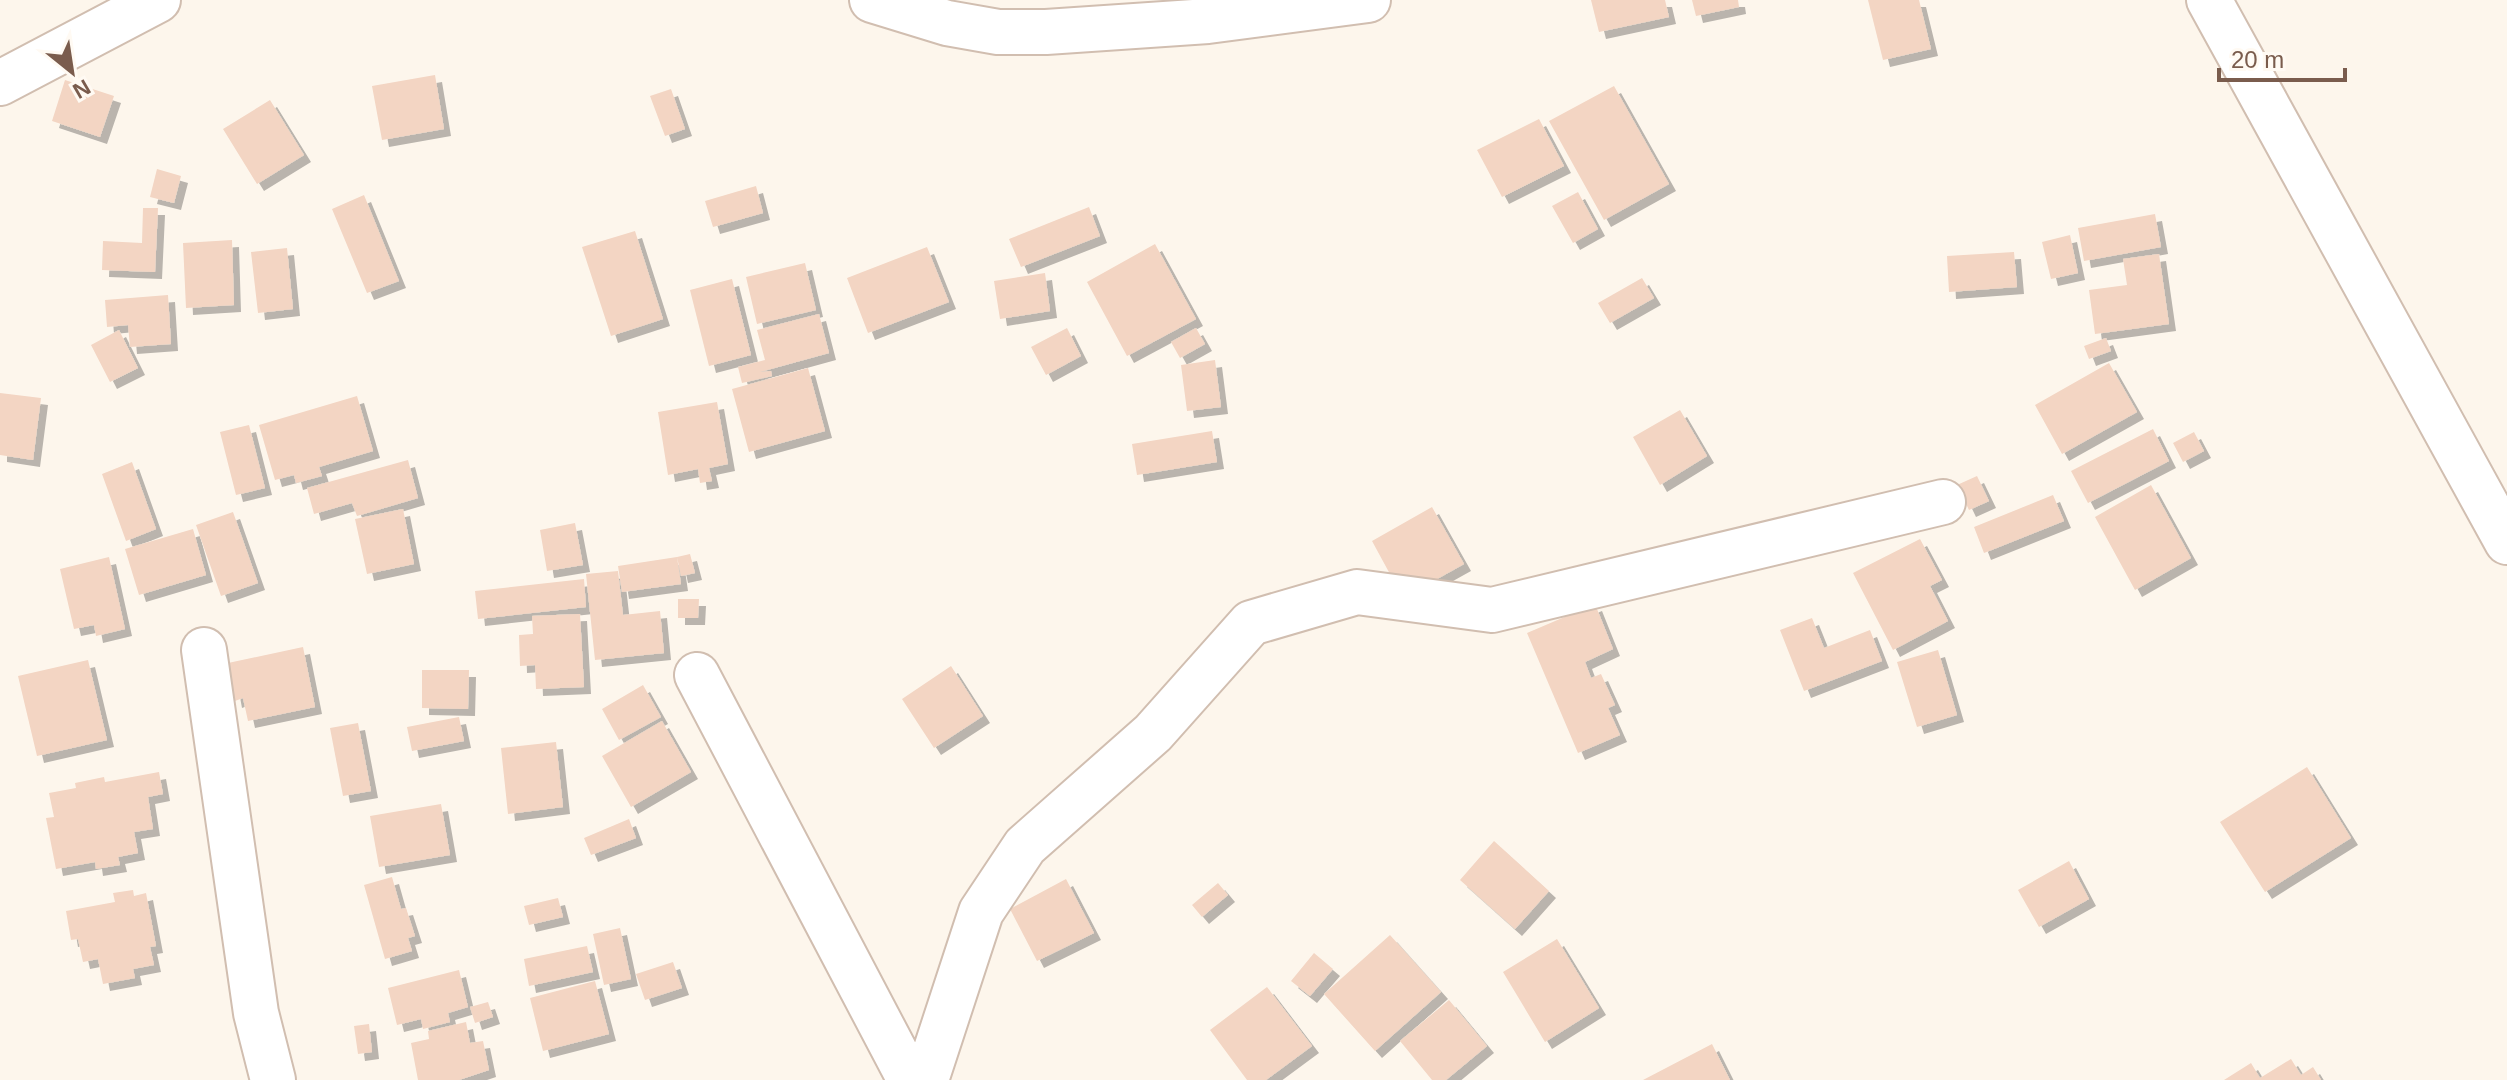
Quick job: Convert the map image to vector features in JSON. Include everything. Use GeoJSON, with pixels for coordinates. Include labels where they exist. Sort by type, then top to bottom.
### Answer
{"type":"FeatureCollection","features":[{"type":"Feature","properties":{"kind":"street"},"geometry":{"type":"LineString","coordinates":[[0,83],[158,0]]}},
{"type":"Feature","properties":{"kind":"street"},"geometry":{"type":"LineString","coordinates":[[872,0],[947,23],[998,32],[1046,32],[1208,21],[1368,0]]}},
{"type":"Feature","properties":{"kind":"street"},"geometry":{"type":"LineString","coordinates":[[2209,0],[2507,542]]}},
{"type":"Feature","properties":{"kind":"street"},"geometry":{"type":"LineString","coordinates":[[926,1080],[981,912],[1025,846],[1153,733],[1251,623],[1357,592],[1492,610],[1943,502]]}},
{"type":"Feature","properties":{"kind":"street"},"geometry":{"type":"LineString","coordinates":[[204,650],[256,1013],[273,1080]]}},
{"type":"Feature","properties":{"kind":"street"},"geometry":{"type":"LineString","coordinates":[[697,675],[910,1080]]}},
{"type":"Feature","properties":{"kind":"building"},"geometry":{"type":"Polygon","coordinates":[[[1591,0],[1665,0],[1669,17],[1599,32],[1591,0]]]}},
{"type":"Feature","properties":{"kind":"building"},"geometry":{"type":"Polygon","coordinates":[[[1692,0],[1738,0],[1739,7],[1696,16],[1692,0]]]}},
{"type":"Feature","properties":{"kind":"building"},"geometry":{"type":"Polygon","coordinates":[[[1868,0],[1919,0],[1931,49],[1883,60],[1868,0]]]}},
{"type":"Feature","properties":{"kind":"building"},"geometry":{"type":"Polygon","coordinates":[[[435,75],[444,129],[382,140],[372,86],[435,75]]]}},
{"type":"Feature","properties":{"kind":"building"},"geometry":{"type":"Polygon","coordinates":[[[65,80],[114,96],[100,137],[52,121],[65,80]]]}},
{"type":"Feature","properties":{"kind":"building"},"geometry":{"type":"Polygon","coordinates":[[[1614,86],[1669,184],[1604,220],[1549,121],[1614,86]]]}},
{"type":"Feature","properties":{"kind":"building"},"geometry":{"type":"Polygon","coordinates":[[[671,89],[685,129],[665,136],[650,96],[671,89]]]}},
{"type":"Feature","properties":{"kind":"building"},"geometry":{"type":"Polygon","coordinates":[[[270,100],[304,155],[257,184],[223,129],[270,100]]]}},
{"type":"Feature","properties":{"kind":"building"},"geometry":{"type":"Polygon","coordinates":[[[1539,119],[1564,166],[1502,197],[1477,150],[1539,119]]]}},
{"type":"Feature","properties":{"kind":"building"},"geometry":{"type":"Polygon","coordinates":[[[157,169],[181,176],[174,203],[150,197],[157,169]]]}},
{"type":"Feature","properties":{"kind":"building"},"geometry":{"type":"Polygon","coordinates":[[[756,186],[763,213],[713,227],[705,201],[756,186]]]}},
{"type":"Feature","properties":{"kind":"building"},"geometry":{"type":"Polygon","coordinates":[[[1578,192],[1598,229],[1573,243],[1552,206],[1578,192]]]}},
{"type":"Feature","properties":{"kind":"building"},"geometry":{"type":"Polygon","coordinates":[[[364,195],[399,281],[367,293],[332,209],[364,195]]]}},
{"type":"Feature","properties":{"kind":"building"},"geometry":{"type":"Polygon","coordinates":[[[1089,207],[1100,236],[1021,267],[1009,239],[1089,207]]]}},
{"type":"Feature","properties":{"kind":"building"},"geometry":{"type":"Polygon","coordinates":[[[143,208],[158,208],[155,272],[102,270],[103,241],[142,243],[143,208]]]}},
{"type":"Feature","properties":{"kind":"building"},"geometry":{"type":"Polygon","coordinates":[[[2155,214],[2161,247],[2084,261],[2078,228],[2155,214]]]}},
{"type":"Feature","properties":{"kind":"building"},"geometry":{"type":"Polygon","coordinates":[[[635,231],[663,319],[611,336],[582,247],[635,231]]]}},
{"type":"Feature","properties":{"kind":"building"},"geometry":{"type":"Polygon","coordinates":[[[2070,235],[2078,273],[2051,279],[2042,242],[2070,235]]]}},
{"type":"Feature","properties":{"kind":"building"},"geometry":{"type":"Polygon","coordinates":[[[232,240],[234,305],[186,308],[183,243],[232,240]]]}},
{"type":"Feature","properties":{"kind":"building"},"geometry":{"type":"Polygon","coordinates":[[[1155,244],[1196,319],[1127,356],[1087,282],[1155,244]]]}},
{"type":"Feature","properties":{"kind":"building"},"geometry":{"type":"Polygon","coordinates":[[[927,247],[949,302],[868,333],[847,278],[927,247]]]}},
{"type":"Feature","properties":{"kind":"building"},"geometry":{"type":"Polygon","coordinates":[[[287,248],[293,309],[258,313],[251,252],[287,248]]]}},
{"type":"Feature","properties":{"kind":"building"},"geometry":{"type":"Polygon","coordinates":[[[2014,252],[2017,287],[1949,292],[1947,256],[2014,252]]]}},
{"type":"Feature","properties":{"kind":"building"},"geometry":{"type":"Polygon","coordinates":[[[2159,254],[2169,324],[2095,334],[2089,290],[2127,285],[2123,259],[2159,254]]]}},
{"type":"Feature","properties":{"kind":"building"},"geometry":{"type":"Polygon","coordinates":[[[805,263],[816,310],[757,324],[746,277],[805,263]]]}},
{"type":"Feature","properties":{"kind":"building"},"geometry":{"type":"Polygon","coordinates":[[[1045,273],[1050,311],[1000,319],[994,281],[1045,273]]]}},
{"type":"Feature","properties":{"kind":"building"},"geometry":{"type":"Polygon","coordinates":[[[1642,278],[1654,298],[1610,323],[1598,303],[1642,278]]]}},
{"type":"Feature","properties":{"kind":"building"},"geometry":{"type":"Polygon","coordinates":[[[732,279],[751,355],[709,366],[690,290],[732,279]]]}},
{"type":"Feature","properties":{"kind":"building"},"geometry":{"type":"Polygon","coordinates":[[[168,295],[171,344],[130,347],[128,325],[107,327],[105,300],[168,295]]]}},
{"type":"Feature","properties":{"kind":"building"},"geometry":{"type":"Polygon","coordinates":[[[819,314],[829,353],[760,372],[771,371],[772,376],[742,383],[738,367],[765,360],[757,330],[819,314]]]}},
{"type":"Feature","properties":{"kind":"building"},"geometry":{"type":"Polygon","coordinates":[[[1067,328],[1081,356],[1046,375],[1031,347],[1067,328]]]}},
{"type":"Feature","properties":{"kind":"building"},"geometry":{"type":"Polygon","coordinates":[[[1196,328],[1205,344],[1180,358],[1171,342],[1196,328]]]}},
{"type":"Feature","properties":{"kind":"building"},"geometry":{"type":"Polygon","coordinates":[[[119,330],[138,368],[110,382],[91,345],[119,330]]]}},
{"type":"Feature","properties":{"kind":"building"},"geometry":{"type":"Polygon","coordinates":[[[2106,338],[2111,351],[2089,359],[2084,346],[2106,338]]]}},
{"type":"Feature","properties":{"kind":"building"},"geometry":{"type":"Polygon","coordinates":[[[1215,360],[1221,407],[1187,411],[1181,365],[1215,360]]]}},
{"type":"Feature","properties":{"kind":"building"},"geometry":{"type":"Polygon","coordinates":[[[2109,363],[2137,412],[2062,454],[2035,405],[2109,363]]]}},
{"type":"Feature","properties":{"kind":"building"},"geometry":{"type":"Polygon","coordinates":[[[808,368],[825,431],[749,452],[732,389],[808,368]]]}},
{"type":"Feature","properties":{"kind":"building"},"geometry":{"type":"Polygon","coordinates":[[[0,393],[41,398],[33,460],[0,455],[0,393]]]}},
{"type":"Feature","properties":{"kind":"building"},"geometry":{"type":"Polygon","coordinates":[[[357,396],[373,451],[319,467],[322,476],[296,483],[294,475],[275,480],[259,425],[357,396]]]}},
{"type":"Feature","properties":{"kind":"building"},"geometry":{"type":"Polygon","coordinates":[[[717,402],[728,464],[709,468],[712,481],[700,483],[698,469],[668,475],[658,412],[717,402]]]}},
{"type":"Feature","properties":{"kind":"building"},"geometry":{"type":"Polygon","coordinates":[[[1680,410],[1707,456],[1660,485],[1633,437],[1680,410]]]}},
{"type":"Feature","properties":{"kind":"building"},"geometry":{"type":"Polygon","coordinates":[[[249,425],[265,488],[236,495],[220,432],[249,425]]]}},
{"type":"Feature","properties":{"kind":"building"},"geometry":{"type":"Polygon","coordinates":[[[2153,429],[2169,461],[2088,503],[2071,471],[2153,429]]]}},
{"type":"Feature","properties":{"kind":"building"},"geometry":{"type":"Polygon","coordinates":[[[1212,431],[1217,462],[1137,475],[1132,444],[1212,431]]]}},
{"type":"Feature","properties":{"kind":"building"},"geometry":{"type":"Polygon","coordinates":[[[2194,432],[2204,451],[2183,462],[2173,443],[2194,432]]]}},
{"type":"Feature","properties":{"kind":"building"},"geometry":{"type":"Polygon","coordinates":[[[408,460],[418,498],[357,516],[352,503],[314,514],[307,488],[408,460]]]}},
{"type":"Feature","properties":{"kind":"building"},"geometry":{"type":"Polygon","coordinates":[[[132,462],[156,529],[126,541],[102,474],[132,462]]]}},
{"type":"Feature","properties":{"kind":"building"},"geometry":{"type":"Polygon","coordinates":[[[1977,476],[1989,501],[1969,510],[1957,485],[1977,476]]]}},
{"type":"Feature","properties":{"kind":"building"},"geometry":{"type":"Polygon","coordinates":[[[2151,485],[2191,558],[2135,590],[2095,517],[2151,485]]]}},
{"type":"Feature","properties":{"kind":"building"},"geometry":{"type":"Polygon","coordinates":[[[2053,495],[2064,521],[1984,553],[1974,527],[2053,495]]]}},
{"type":"Feature","properties":{"kind":"building"},"geometry":{"type":"Polygon","coordinates":[[[1432,507],[1464,564],[1403,598],[1372,541],[1432,507]]]}},
{"type":"Feature","properties":{"kind":"building"},"geometry":{"type":"Polygon","coordinates":[[[403,509],[414,564],[367,574],[355,519],[403,509]]]}},
{"type":"Feature","properties":{"kind":"building"},"geometry":{"type":"Polygon","coordinates":[[[233,512],[258,583],[221,596],[196,525],[233,512]]]}},
{"type":"Feature","properties":{"kind":"building"},"geometry":{"type":"Polygon","coordinates":[[[575,523],[583,565],[547,571],[540,530],[575,523]]]}},
{"type":"Feature","properties":{"kind":"building"},"geometry":{"type":"Polygon","coordinates":[[[193,529],[206,575],[139,595],[125,549],[193,529]]]}},
{"type":"Feature","properties":{"kind":"building"},"geometry":{"type":"Polygon","coordinates":[[[1920,539],[1942,580],[1930,586],[1948,621],[1893,650],[1853,573],[1920,539]]]}},
{"type":"Feature","properties":{"kind":"building"},"geometry":{"type":"Polygon","coordinates":[[[690,554],[695,573],[681,576],[677,557],[690,554]]]}},
{"type":"Feature","properties":{"kind":"building"},"geometry":{"type":"Polygon","coordinates":[[[109,557],[125,629],[96,636],[94,625],[74,629],[60,569],[109,557]]]}},
{"type":"Feature","properties":{"kind":"building"},"geometry":{"type":"Polygon","coordinates":[[[677,557],[681,584],[622,592],[618,566],[677,557]]]}},
{"type":"Feature","properties":{"kind":"building"},"geometry":{"type":"Polygon","coordinates":[[[618,571],[623,615],[660,611],[664,653],[595,660],[586,574],[618,571]]]}},
{"type":"Feature","properties":{"kind":"building"},"geometry":{"type":"Polygon","coordinates":[[[584,579],[586,607],[478,619],[475,591],[584,579]]]}},
{"type":"Feature","properties":{"kind":"building"},"geometry":{"type":"Polygon","coordinates":[[[678,599],[699,599],[698,618],[678,618],[678,599]]]}},
{"type":"Feature","properties":{"kind":"building"},"geometry":{"type":"Polygon","coordinates":[[[1595,604],[1613,649],[1585,662],[1591,678],[1601,674],[1615,705],[1608,708],[1620,735],[1578,753],[1527,633],[1595,604]]]}},
{"type":"Feature","properties":{"kind":"building"},"geometry":{"type":"Polygon","coordinates":[[[580,614],[584,687],[536,689],[535,665],[520,666],[519,635],[533,634],[532,616],[580,614]]]}},
{"type":"Feature","properties":{"kind":"building"},"geometry":{"type":"Polygon","coordinates":[[[1812,618],[1824,648],[1870,630],[1882,661],[1804,691],[1780,630],[1812,618]]]}},
{"type":"Feature","properties":{"kind":"building"},"geometry":{"type":"Polygon","coordinates":[[[303,647],[315,707],[248,721],[243,698],[235,701],[228,663],[303,647]]]}},
{"type":"Feature","properties":{"kind":"building"},"geometry":{"type":"Polygon","coordinates":[[[1938,650],[1957,715],[1917,727],[1897,662],[1938,650]]]}},
{"type":"Feature","properties":{"kind":"building"},"geometry":{"type":"Polygon","coordinates":[[[88,660],[107,740],[37,756],[18,676],[88,660]]]}},
{"type":"Feature","properties":{"kind":"building"},"geometry":{"type":"Polygon","coordinates":[[[951,666],[983,716],[934,748],[902,699],[951,666]]]}},
{"type":"Feature","properties":{"kind":"building"},"geometry":{"type":"Polygon","coordinates":[[[422,670],[469,670],[468,709],[422,708],[422,670]]]}},
{"type":"Feature","properties":{"kind":"building"},"geometry":{"type":"Polygon","coordinates":[[[643,685],[661,717],[619,740],[602,709],[643,685]]]}},
{"type":"Feature","properties":{"kind":"building"},"geometry":{"type":"Polygon","coordinates":[[[459,717],[464,741],[412,751],[407,727],[459,717]]]}},
{"type":"Feature","properties":{"kind":"building"},"geometry":{"type":"Polygon","coordinates":[[[662,721],[691,772],[631,807],[602,756],[662,721]]]}},
{"type":"Feature","properties":{"kind":"building"},"geometry":{"type":"Polygon","coordinates":[[[358,723],[371,791],[343,796],[330,728],[358,723]]]}},
{"type":"Feature","properties":{"kind":"building"},"geometry":{"type":"Polygon","coordinates":[[[556,742],[563,807],[508,814],[501,748],[556,742]]]}},
{"type":"Feature","properties":{"kind":"building"},"geometry":{"type":"Polygon","coordinates":[[[2307,767],[2351,838],[2265,892],[2220,822],[2307,767]]]}},
{"type":"Feature","properties":{"kind":"building"},"geometry":{"type":"Polygon","coordinates":[[[159,772],[163,794],[148,797],[153,829],[134,832],[138,853],[118,857],[120,865],[96,869],[95,862],[56,869],[46,818],[54,817],[49,793],[76,788],[75,783],[104,777],[105,782],[159,772]]]}},
{"type":"Feature","properties":{"kind":"building"},"geometry":{"type":"Polygon","coordinates":[[[441,804],[450,855],[379,867],[370,816],[441,804]]]}},
{"type":"Feature","properties":{"kind":"building"},"geometry":{"type":"Polygon","coordinates":[[[629,819],[636,838],[591,855],[584,838],[629,819]]]}},
{"type":"Feature","properties":{"kind":"building"},"geometry":{"type":"Polygon","coordinates":[[[1494,841],[1549,891],[1515,929],[1460,880],[1494,841]]]}},
{"type":"Feature","properties":{"kind":"building"},"geometry":{"type":"Polygon","coordinates":[[[2069,861],[2089,899],[2039,927],[2018,890],[2069,861]]]}},
{"type":"Feature","properties":{"kind":"building"},"geometry":{"type":"Polygon","coordinates":[[[392,877],[401,909],[406,908],[415,936],[408,938],[412,951],[385,959],[364,885],[392,877]]]}},
{"type":"Feature","properties":{"kind":"building"},"geometry":{"type":"Polygon","coordinates":[[[1066,879],[1094,933],[1037,961],[1010,909],[1066,879]]]}},
{"type":"Feature","properties":{"kind":"building"},"geometry":{"type":"Polygon","coordinates":[[[1218,883],[1228,895],[1202,917],[1192,905],[1218,883]]]}},
{"type":"Feature","properties":{"kind":"building"},"geometry":{"type":"Polygon","coordinates":[[[133,890],[134,896],[146,893],[156,946],[150,947],[154,965],[133,969],[135,978],[103,984],[98,959],[83,962],[78,939],[71,940],[66,911],[115,902],[113,893],[133,890]]]}},
{"type":"Feature","properties":{"kind":"building"},"geometry":{"type":"Polygon","coordinates":[[[558,898],[563,917],[529,925],[524,906],[558,898]]]}},
{"type":"Feature","properties":{"kind":"building"},"geometry":{"type":"Polygon","coordinates":[[[620,928],[631,979],[604,985],[593,934],[620,928]]]}},
{"type":"Feature","properties":{"kind":"building"},"geometry":{"type":"Polygon","coordinates":[[[1390,935],[1441,992],[1375,1051],[1324,994],[1390,935]]]}},
{"type":"Feature","properties":{"kind":"building"},"geometry":{"type":"Polygon","coordinates":[[[1557,939],[1599,1008],[1545,1042],[1503,972],[1557,939]]]}},
{"type":"Feature","properties":{"kind":"building"},"geometry":{"type":"Polygon","coordinates":[[[587,946],[593,972],[529,986],[524,959],[587,946]]]}},
{"type":"Feature","properties":{"kind":"building"},"geometry":{"type":"Polygon","coordinates":[[[1314,953],[1333,969],[1310,996],[1291,981],[1314,953]]]}},
{"type":"Feature","properties":{"kind":"building"},"geometry":{"type":"Polygon","coordinates":[[[673,962],[682,988],[645,1000],[636,974],[673,962]]]}},
{"type":"Feature","properties":{"kind":"building"},"geometry":{"type":"Polygon","coordinates":[[[459,970],[468,1007],[448,1013],[450,1022],[423,1029],[421,1019],[397,1025],[388,988],[459,970]]]}},
{"type":"Feature","properties":{"kind":"building"},"geometry":{"type":"Polygon","coordinates":[[[595,981],[609,1034],[543,1051],[530,998],[595,981]]]}},
{"type":"Feature","properties":{"kind":"building"},"geometry":{"type":"Polygon","coordinates":[[[1267,987],[1312,1046],[1266,1080],[1247,1080],[1210,1030],[1267,987]]]}},
{"type":"Feature","properties":{"kind":"building"},"geometry":{"type":"Polygon","coordinates":[[[1449,1000],[1487,1046],[1446,1080],[1432,1080],[1400,1041],[1449,1000]]]}},
{"type":"Feature","properties":{"kind":"building"},"geometry":{"type":"Polygon","coordinates":[[[488,1002],[493,1017],[475,1023],[470,1007],[488,1002]]]}},
{"type":"Feature","properties":{"kind":"building"},"geometry":{"type":"Polygon","coordinates":[[[466,1022],[470,1043],[483,1041],[489,1070],[459,1080],[418,1080],[411,1043],[429,1039],[428,1031],[466,1022]]]}},
{"type":"Feature","properties":{"kind":"building"},"geometry":{"type":"Polygon","coordinates":[[[369,1024],[372,1052],[358,1054],[354,1026],[369,1024]]]}},
{"type":"Feature","properties":{"kind":"building"},"geometry":{"type":"Polygon","coordinates":[[[1712,1044],[1730,1080],[1643,1080],[1712,1044]]]}},
{"type":"Feature","properties":{"kind":"building"},"geometry":{"type":"Polygon","coordinates":[[[2291,1059],[2301,1075],[2313,1067],[2321,1080],[2224,1080],[2251,1063],[2260,1078],[2291,1059]]]}}]}
